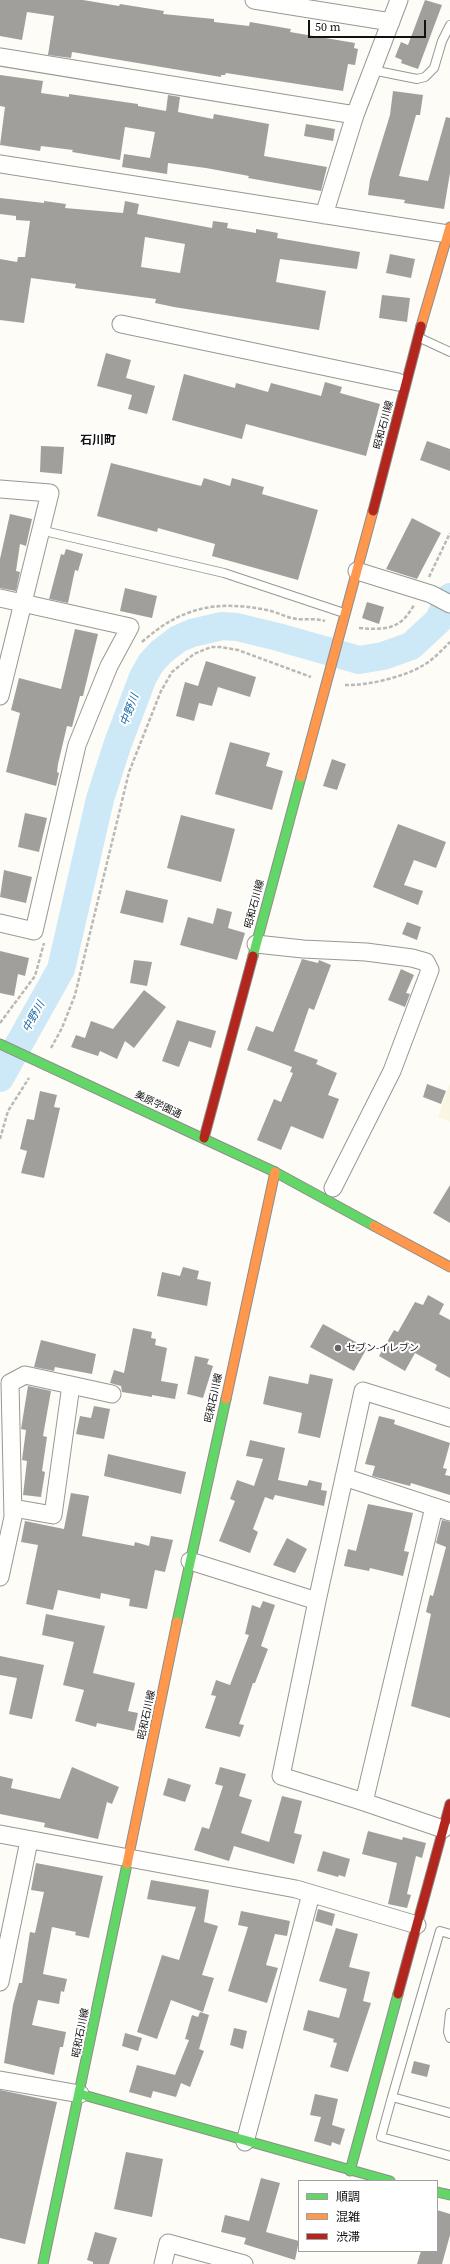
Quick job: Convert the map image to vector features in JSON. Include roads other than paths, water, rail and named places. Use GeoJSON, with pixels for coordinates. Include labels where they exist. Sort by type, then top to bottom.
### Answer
{"type":"FeatureCollection","features":[{"type":"Feature","properties":{"kind":"street"},"geometry":{"type":"LineString","coordinates":[[254,0],[391,22]]}},
{"type":"Feature","properties":{"kind":"street"},"geometry":{"type":"LineString","coordinates":[[324,215],[355,115],[399,0]]}},
{"type":"Feature","properties":{"kind":"street"},"geometry":{"type":"LineString","coordinates":[[0,57],[355,115]]}},
{"type":"Feature","properties":{"kind":"street"},"geometry":{"type":"LineString","coordinates":[[0,164],[324,215],[449,230]]}},
{"type":"Feature","properties":{"kind":"street","name":"昭和石川線"},"geometry":{"type":"LineString","coordinates":[[204,1138],[357,571],[418,338],[449,230]]}},
{"type":"Feature","properties":{"kind":"street"},"geometry":{"type":"LineString","coordinates":[[121,324],[398,382]]}},
{"type":"Feature","properties":{"kind":"street"},"geometry":{"type":"LineString","coordinates":[[0,489],[50,492],[0,696]]}},
{"type":"Feature","properties":{"kind":"street"},"geometry":{"type":"LineString","coordinates":[[357,571],[431,594],[450,604]]}},
{"type":"Feature","properties":{"kind":"street"},"geometry":{"type":"LineString","coordinates":[[0,598],[130,627],[109,666],[77,745],[34,931],[0,923]]}},
{"type":"Feature","properties":{"kind":"street"},"geometry":{"type":"LineString","coordinates":[[256,944],[303,949],[366,952],[412,958],[426,962],[429,966],[430,970],[392,1071],[333,1188]]}},
{"type":"Feature","properties":{"kind":"street","name":"美原学園通"},"geometry":{"type":"LineString","coordinates":[[0,1044],[33,1058],[275,1172],[450,1267]]}},
{"type":"Feature","properties":{"kind":"street","name":"昭和石川線"},"geometry":{"type":"LineString","coordinates":[[44,2264],[190,1561],[275,1172]]}},
{"type":"Feature","properties":{"kind":"street"},"geometry":{"type":"LineString","coordinates":[[0,1577],[13,1508],[10,1383],[25,1375],[112,1394]]}},
{"type":"Feature","properties":{"kind":"street"},"geometry":{"type":"LineString","coordinates":[[13,1508],[53,1515],[71,1385]]}},
{"type":"Feature","properties":{"kind":"street"},"geometry":{"type":"LineString","coordinates":[[443,1829],[281,1776],[317,1601],[363,1391],[450,1418]]}},
{"type":"Feature","properties":{"kind":"street"},"geometry":{"type":"LineString","coordinates":[[344,1478],[450,1512]]}},
{"type":"Feature","properties":{"kind":"street"},"geometry":{"type":"LineString","coordinates":[[364,1802],[434,1507]]}},
{"type":"Feature","properties":{"kind":"street"},"geometry":{"type":"LineString","coordinates":[[190,1561],[317,1601]]}},
{"type":"Feature","properties":{"kind":"street"},"geometry":{"type":"LineString","coordinates":[[350,2171],[450,1804]]}},
{"type":"Feature","properties":{"kind":"street"},"geometry":{"type":"LineString","coordinates":[[0,1834],[29,1841],[296,1889],[417,1925]]}},
{"type":"Feature","properties":{"kind":"street"},"geometry":{"type":"LineString","coordinates":[[0,1982],[29,1841]]}},
{"type":"Feature","properties":{"kind":"street"},"geometry":{"type":"LineString","coordinates":[[245,2142],[311,1894]]}},
{"type":"Feature","properties":{"kind":"street"},"geometry":{"type":"LineString","coordinates":[[0,2080],[80,2094],[245,2142],[386,2180]]}},
{"type":"Feature","properties":{"kind":"street"},"geometry":{"type":"LineString","coordinates":[[438,2192],[450,2195]]}},
{"type":"Feature","properties":{"kind":"street"},"geometry":{"type":"LineString","coordinates":[[163,2264],[168,2243],[244,2264]]}},
{"type":"Feature","properties":{"kind":"lane"},"geometry":{"type":"LineString","coordinates":[[372,70],[417,79],[425,77],[434,68],[442,41],[450,25]]}},
{"type":"Feature","properties":{"kind":"lane"},"geometry":{"type":"LineString","coordinates":[[418,338],[450,352]]}},
{"type":"Feature","properties":{"kind":"lane"},"geometry":{"type":"LineString","coordinates":[[40,530],[224,573],[345,613]]}},
{"type":"Feature","properties":{"kind":"lane"},"geometry":{"type":"LineString","coordinates":[[450,1934],[440,1931],[381,2137],[450,2156]]}},
{"type":"Feature","properties":{"kind":"lane"},"geometry":{"type":"LineString","coordinates":[[450,2013],[448,2032],[450,2038]]}},
{"type":"Feature","properties":{"kind":"lane"},"geometry":{"type":"LineString","coordinates":[[392,2097],[450,2113]]}},
{"type":"Feature","properties":{"kind":"waterway","name":"中野川"},"geometry":{"type":"LineString","coordinates":[[0,1078],[61,969],[100,799],[118,743],[143,677],[151,663],[161,652],[178,639],[192,633],[222,626],[237,627],[278,637],[359,660],[383,656],[411,646],[438,621],[450,597]]}},
{"type":"Feature","properties":{"kind":"place","name":"セブン-イレブン"},"geometry":{"type":"Point","coordinates":[338,1348]}},
{"type":"Feature","properties":{"kind":"district","name":"石川町"},"geometry":{"type":"Point","coordinates":[98,441]}}]}
